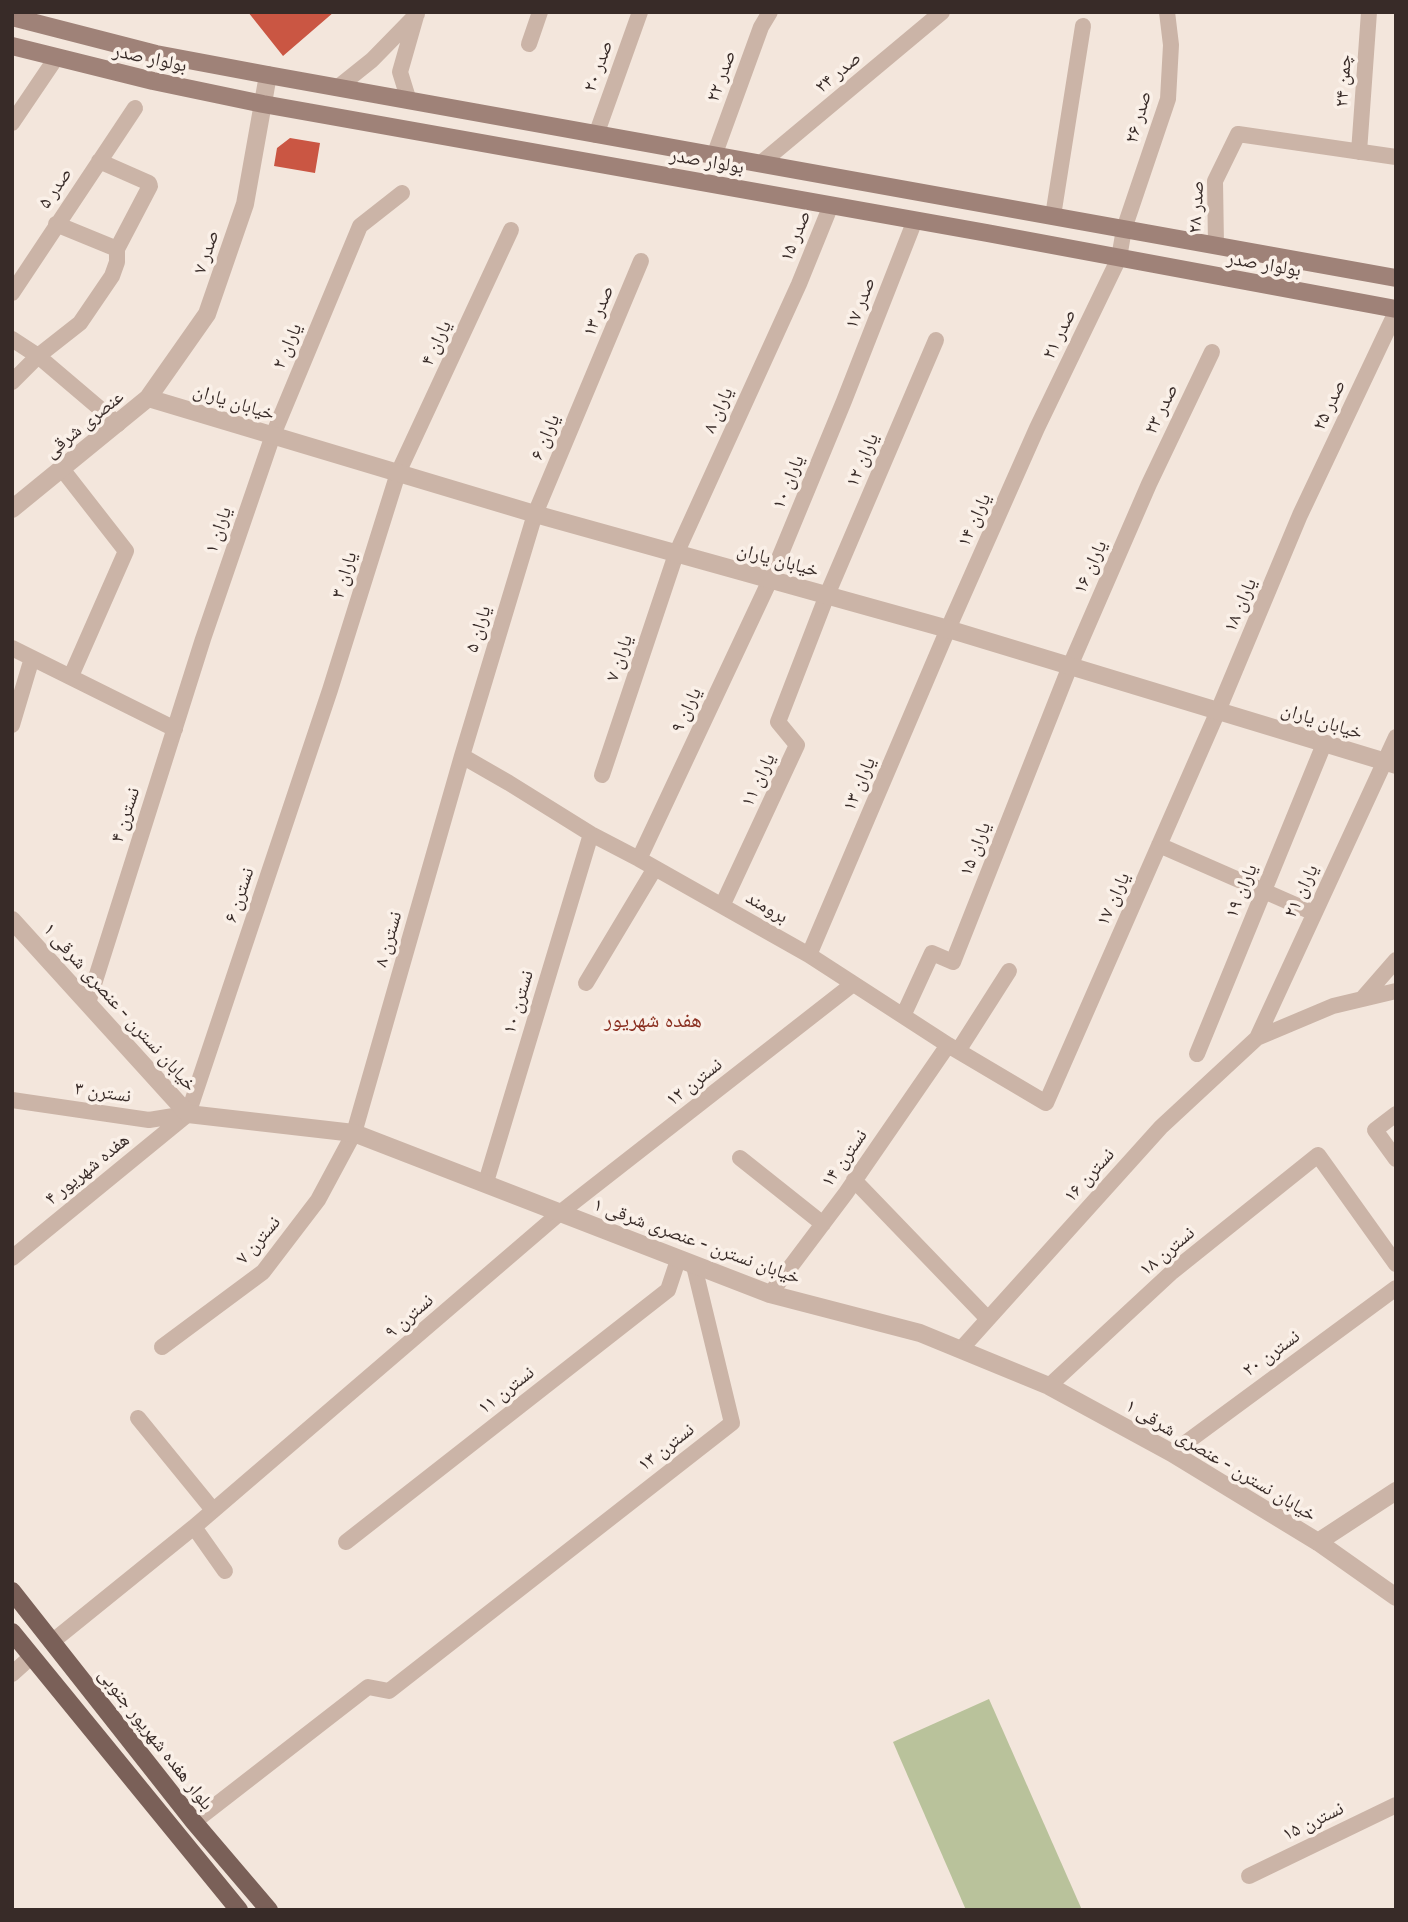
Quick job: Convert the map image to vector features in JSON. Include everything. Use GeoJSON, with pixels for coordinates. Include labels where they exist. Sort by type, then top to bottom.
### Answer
{"type":"FeatureCollection","features":[{"type":"Feature","properties":{"kind":"main road","name":"بولوار صدر"},"geometry":{"type":"LineString","coordinates":[[12,17],[156,54],[1396,278]]}},
{"type":"Feature","properties":{"kind":"main road","name":"بولوار صدر"},"geometry":{"type":"LineString","coordinates":[[12,46],[263,104],[915,220],[1396,311]]}},
{"type":"Feature","properties":{"kind":"main road","name":"بلوار هفده شهریور جنوبی"},"geometry":{"type":"LineString","coordinates":[[12,1591],[194,1822],[269,1910]]}},
{"type":"Feature","properties":{"kind":"main road"},"geometry":{"type":"LineString","coordinates":[[12,1632],[239,1910]]}},
{"type":"Feature","properties":{"kind":"street"},"geometry":{"type":"LineString","coordinates":[[529,44],[540,12]]}},
{"type":"Feature","properties":{"kind":"street","name":"صدر ۲۰"},"geometry":{"type":"LineString","coordinates":[[596,135],[640,12]]}},
{"type":"Feature","properties":{"kind":"street","name":"صدر ۲۲"},"geometry":{"type":"LineString","coordinates":[[714,156],[761,27],[770,12]]}},
{"type":"Feature","properties":{"kind":"street","name":"صدر ۲۴"},"geometry":{"type":"LineString","coordinates":[[760,164],[943,12]]}},
{"type":"Feature","properties":{"kind":"street","name":"صدر ۲۶"},"geometry":{"type":"LineString","coordinates":[[1119,258],[1124,229],[1168,99],[1171,45],[1167,12]]}},
{"type":"Feature","properties":{"kind":"street","name":"چمن ۲۴"},"geometry":{"type":"LineString","coordinates":[[1359,152],[1369,12]]}},
{"type":"Feature","properties":{"kind":"street"},"geometry":{"type":"LineString","coordinates":[[337,88],[372,60],[418,13]]}},
{"type":"Feature","properties":{"kind":"street"},"geometry":{"type":"LineString","coordinates":[[409,101],[400,72],[418,13]]}},
{"type":"Feature","properties":{"kind":"street"},"geometry":{"type":"LineString","coordinates":[[1053,216],[1083,26]]}},
{"type":"Feature","properties":{"kind":"street"},"geometry":{"type":"LineString","coordinates":[[12,123],[56,58]]}},
{"type":"Feature","properties":{"kind":"street","name":"صدر ۷"},"geometry":{"type":"LineString","coordinates":[[148,398],[207,314],[246,204],[268,75]]}},
{"type":"Feature","properties":{"kind":"street","name":"صدر ۵"},"geometry":{"type":"LineString","coordinates":[[12,293],[135,108]]}},
{"type":"Feature","properties":{"kind":"street","name":"صدر ۲۸"},"geometry":{"type":"LineString","coordinates":[[1216,246],[1215,181],[1238,134],[1359,152]]}},
{"type":"Feature","properties":{"kind":"street"},"geometry":{"type":"LineString","coordinates":[[1359,152],[1396,157]]}},
{"type":"Feature","properties":{"kind":"street"},"geometry":{"type":"LineString","coordinates":[[12,382],[38,356],[80,323],[112,276],[117,262],[117,249],[150,186],[149,183],[99,161]]}},
{"type":"Feature","properties":{"kind":"street","name":"یاران ۲"},"geometry":{"type":"LineString","coordinates":[[272,435],[360,226],[402,193]]}},
{"type":"Feature","properties":{"kind":"street","name":"صدر ۱۵"},"geometry":{"type":"LineString","coordinates":[[799,284],[831,205]]}},
{"type":"Feature","properties":{"kind":"street","name":"صدر ۱۷"},"geometry":{"type":"LineString","coordinates":[[844,401],[915,220]]}},
{"type":"Feature","properties":{"kind":"street"},"geometry":{"type":"LineString","coordinates":[[56,224],[117,249]]}},
{"type":"Feature","properties":{"kind":"street","name":"یاران ۴"},"geometry":{"type":"LineString","coordinates":[[398,473],[511,230]]}},
{"type":"Feature","properties":{"kind":"street","name":"صدر ۲۱"},"geometry":{"type":"LineString","coordinates":[[1037,428],[1119,258]]}},
{"type":"Feature","properties":{"kind":"street","name":"صدر ۱۳"},"geometry":{"type":"LineString","coordinates":[[594,376],[641,261]]}},
{"type":"Feature","properties":{"kind":"street","name":"یاران ۸"},"geometry":{"type":"LineString","coordinates":[[676,554],[799,284]]}},
{"type":"Feature","properties":{"kind":"street","name":"صدر ۲۵"},"geometry":{"type":"LineString","coordinates":[[1300,515],[1396,311]]}},
{"type":"Feature","properties":{"kind":"street"},"geometry":{"type":"LineString","coordinates":[[12,339],[38,356],[118,424]]}},
{"type":"Feature","properties":{"kind":"street","name":"یاران ۱۲"},"geometry":{"type":"LineString","coordinates":[[827,595],[936,340]]}},
{"type":"Feature","properties":{"kind":"street","name":"صدر ۲۳"},"geometry":{"type":"LineString","coordinates":[[1149,484],[1212,352]]}},
{"type":"Feature","properties":{"kind":"street","name":"یاران ۶"},"geometry":{"type":"LineString","coordinates":[[535,514],[594,376]]}},
{"type":"Feature","properties":{"kind":"street","name":"عنصری شرقی"},"geometry":{"type":"LineString","coordinates":[[12,509],[148,398]]}},
{"type":"Feature","properties":{"kind":"street","name":"خیابان یاران"},"geometry":{"type":"LineString","coordinates":[[148,398],[535,514],[948,629],[1390,763]]}},
{"type":"Feature","properties":{"kind":"street","name":"یاران ۱۰"},"geometry":{"type":"LineString","coordinates":[[770,580],[844,401]]}},
{"type":"Feature","properties":{"kind":"street","name":"یاران ۱۴"},"geometry":{"type":"LineString","coordinates":[[948,629],[1037,428]]}},
{"type":"Feature","properties":{"kind":"street","name":"یاران ۱"},"geometry":{"type":"LineString","coordinates":[[203,639],[272,435]]}},
{"type":"Feature","properties":{"kind":"street"},"geometry":{"type":"LineString","coordinates":[[62,469],[126,551],[71,676]]}},
{"type":"Feature","properties":{"kind":"street","name":"یاران ۳"},"geometry":{"type":"LineString","coordinates":[[330,690],[398,473]]}},
{"type":"Feature","properties":{"kind":"street","name":"یاران ۱۶"},"geometry":{"type":"LineString","coordinates":[[1069,666],[1149,484]]}},
{"type":"Feature","properties":{"kind":"street","name":"یاران ۵"},"geometry":{"type":"LineString","coordinates":[[462,756],[535,514]]}},
{"type":"Feature","properties":{"kind":"street","name":"یاران ۱۸"},"geometry":{"type":"LineString","coordinates":[[1218,711],[1300,515]]}},
{"type":"Feature","properties":{"kind":"street","name":"یاران ۷"},"geometry":{"type":"LineString","coordinates":[[602,775],[676,554]]}},
{"type":"Feature","properties":{"kind":"street","name":"یاران ۹"},"geometry":{"type":"LineString","coordinates":[[639,859],[770,580]]}},
{"type":"Feature","properties":{"kind":"street","name":"یاران ۱۱"},"geometry":{"type":"LineString","coordinates":[[722,906],[797,745],[778,722],[827,595]]}},
{"type":"Feature","properties":{"kind":"street","name":"یاران ۱۳"},"geometry":{"type":"LineString","coordinates":[[809,955],[948,629]]}},
{"type":"Feature","properties":{"kind":"street","name":"نسترن ۴"},"geometry":{"type":"LineString","coordinates":[[88,1003],[203,639]]}},
{"type":"Feature","properties":{"kind":"street"},"geometry":{"type":"LineString","coordinates":[[12,648],[175,729]]}},
{"type":"Feature","properties":{"kind":"street"},"geometry":{"type":"LineString","coordinates":[[12,725],[32,657]]}},
{"type":"Feature","properties":{"kind":"street","name":"یاران ۱۵"},"geometry":{"type":"LineString","coordinates":[[903,1016],[932,953],[953,961],[1069,666]]}},
{"type":"Feature","properties":{"kind":"street","name":"نسترن ۶"},"geometry":{"type":"LineString","coordinates":[[188,1114],[330,690]]}},
{"type":"Feature","properties":{"kind":"street","name":"یاران ۱۷"},"geometry":{"type":"LineString","coordinates":[[1046,1103],[1218,711]]}},
{"type":"Feature","properties":{"kind":"street","name":"یاران ۲۱"},"geometry":{"type":"LineString","coordinates":[[1257,1038],[1314,913],[1390,763],[1396,737]]}},
{"type":"Feature","properties":{"kind":"street","name":"یاران ۱۹"},"geometry":{"type":"LineString","coordinates":[[1197,1055],[1324,744]]}},
{"type":"Feature","properties":{"kind":"street","name":"برومند"},"geometry":{"type":"LineString","coordinates":[[462,756],[590,834],[809,955],[953,1048],[1046,1103]]}},
{"type":"Feature","properties":{"kind":"street","name":"نسترن ۸"},"geometry":{"type":"LineString","coordinates":[[354,1133],[462,756]]}},
{"type":"Feature","properties":{"kind":"street","name":"نسترن ۱۰"},"geometry":{"type":"LineString","coordinates":[[486,1182],[590,834]]}},
{"type":"Feature","properties":{"kind":"street"},"geometry":{"type":"LineString","coordinates":[[1160,845],[1314,913]]}},
{"type":"Feature","properties":{"kind":"street"},"geometry":{"type":"LineString","coordinates":[[586,983],[655,868]]}},
{"type":"Feature","properties":{"kind":"street","name":"خیابان نسترن - عنصری شرقی ۱"},"geometry":{"type":"LineString","coordinates":[[12,920],[188,1114],[354,1133],[770,1294],[920,1333],[961,1349],[1049,1385],[1172,1453],[1318,1542],[1396,1597]]}},
{"type":"Feature","properties":{"kind":"street"},"geometry":{"type":"LineString","coordinates":[[1362,999],[1396,960]]}},
{"type":"Feature","properties":{"kind":"street","name":"نسترن ۱۴"},"geometry":{"type":"LineString","coordinates":[[770,1294],[1009,971]]}},
{"type":"Feature","properties":{"kind":"street","name":"نسترن ۱۲"},"geometry":{"type":"LineString","coordinates":[[561,1212],[853,984]]}},
{"type":"Feature","properties":{"kind":"street"},"geometry":{"type":"LineString","coordinates":[[1257,1038],[1333,1006],[1396,991]]}},
{"type":"Feature","properties":{"kind":"street","name":"نسترن ۱۶"},"geometry":{"type":"LineString","coordinates":[[961,1349],[1161,1127],[1257,1038]]}},
{"type":"Feature","properties":{"kind":"street","name":"نسترن ۳"},"geometry":{"type":"LineString","coordinates":[[12,1100],[149,1120],[188,1114]]}},
{"type":"Feature","properties":{"kind":"street","name":"هفده شهریور ۴"},"geometry":{"type":"LineString","coordinates":[[12,1258],[188,1114]]}},
{"type":"Feature","properties":{"kind":"street"},"geometry":{"type":"LineString","coordinates":[[1396,1114],[1375,1130],[1396,1159]]}},
{"type":"Feature","properties":{"kind":"street"},"geometry":{"type":"LineString","coordinates":[[149,1120],[157,1123],[161,1129],[156,1140]]}},
{"type":"Feature","properties":{"kind":"street","name":"نسترن ۷"},"geometry":{"type":"LineString","coordinates":[[162,1347],[263,1272],[318,1200],[354,1133]]}},
{"type":"Feature","properties":{"kind":"street","name":"نسترن ۱۸"},"geometry":{"type":"LineString","coordinates":[[1049,1385],[1172,1272],[1318,1155],[1396,1264]]}},
{"type":"Feature","properties":{"kind":"street"},"geometry":{"type":"LineString","coordinates":[[740,1158],[823,1223]]}},
{"type":"Feature","properties":{"kind":"street"},"geometry":{"type":"LineString","coordinates":[[854,1180],[988,1319]]}},
{"type":"Feature","properties":{"kind":"street","name":"نسترن ۹"},"geometry":{"type":"LineString","coordinates":[[53,1641],[284,1451],[561,1212]]}},
{"type":"Feature","properties":{"kind":"street","name":"نسترن ۱۱"},"geometry":{"type":"LineString","coordinates":[[346,1542],[668,1290],[686,1263]]}},
{"type":"Feature","properties":{"kind":"street","name":"نسترن ۱۳"},"geometry":{"type":"LineString","coordinates":[[194,1822],[369,1687],[389,1691],[732,1423],[686,1263]]}},
{"type":"Feature","properties":{"kind":"street","name":"نسترن ۲۰"},"geometry":{"type":"LineString","coordinates":[[1172,1453],[1396,1288]]}},
{"type":"Feature","properties":{"kind":"street"},"geometry":{"type":"LineString","coordinates":[[138,1418],[213,1510]]}},
{"type":"Feature","properties":{"kind":"street"},"geometry":{"type":"LineString","coordinates":[[1318,1542],[1396,1491]]}},
{"type":"Feature","properties":{"kind":"street"},"geometry":{"type":"LineString","coordinates":[[194,1527],[225,1570]]}},
{"type":"Feature","properties":{"kind":"street"},"geometry":{"type":"LineString","coordinates":[[12,1674],[32,1657]]}},
{"type":"Feature","properties":{"kind":"street","name":"نسترن ۱۵"},"geometry":{"type":"LineString","coordinates":[[1249,1875],[1396,1805]]}},
{"type":"Feature","properties":{"kind":"green space"},"geometry":{"type":"Polygon","coordinates":[[[989,1699],[1082,1910],[966,1910],[893,1742],[989,1699]]]}},
{"type":"Feature","properties":{"kind":"building"},"geometry":{"type":"Polygon","coordinates":[[[248,12],[334,12],[283,56],[248,12]]]}},
{"type":"Feature","properties":{"kind":"building"},"geometry":{"type":"Polygon","coordinates":[[[290,138],[320,143],[315,173],[274,166],[277,148],[290,138]]]}},
{"type":"Feature","properties":{"kind":"district","name":"هفده شهریور"},"geometry":{"type":"Point","coordinates":[653,1020]}}]}
